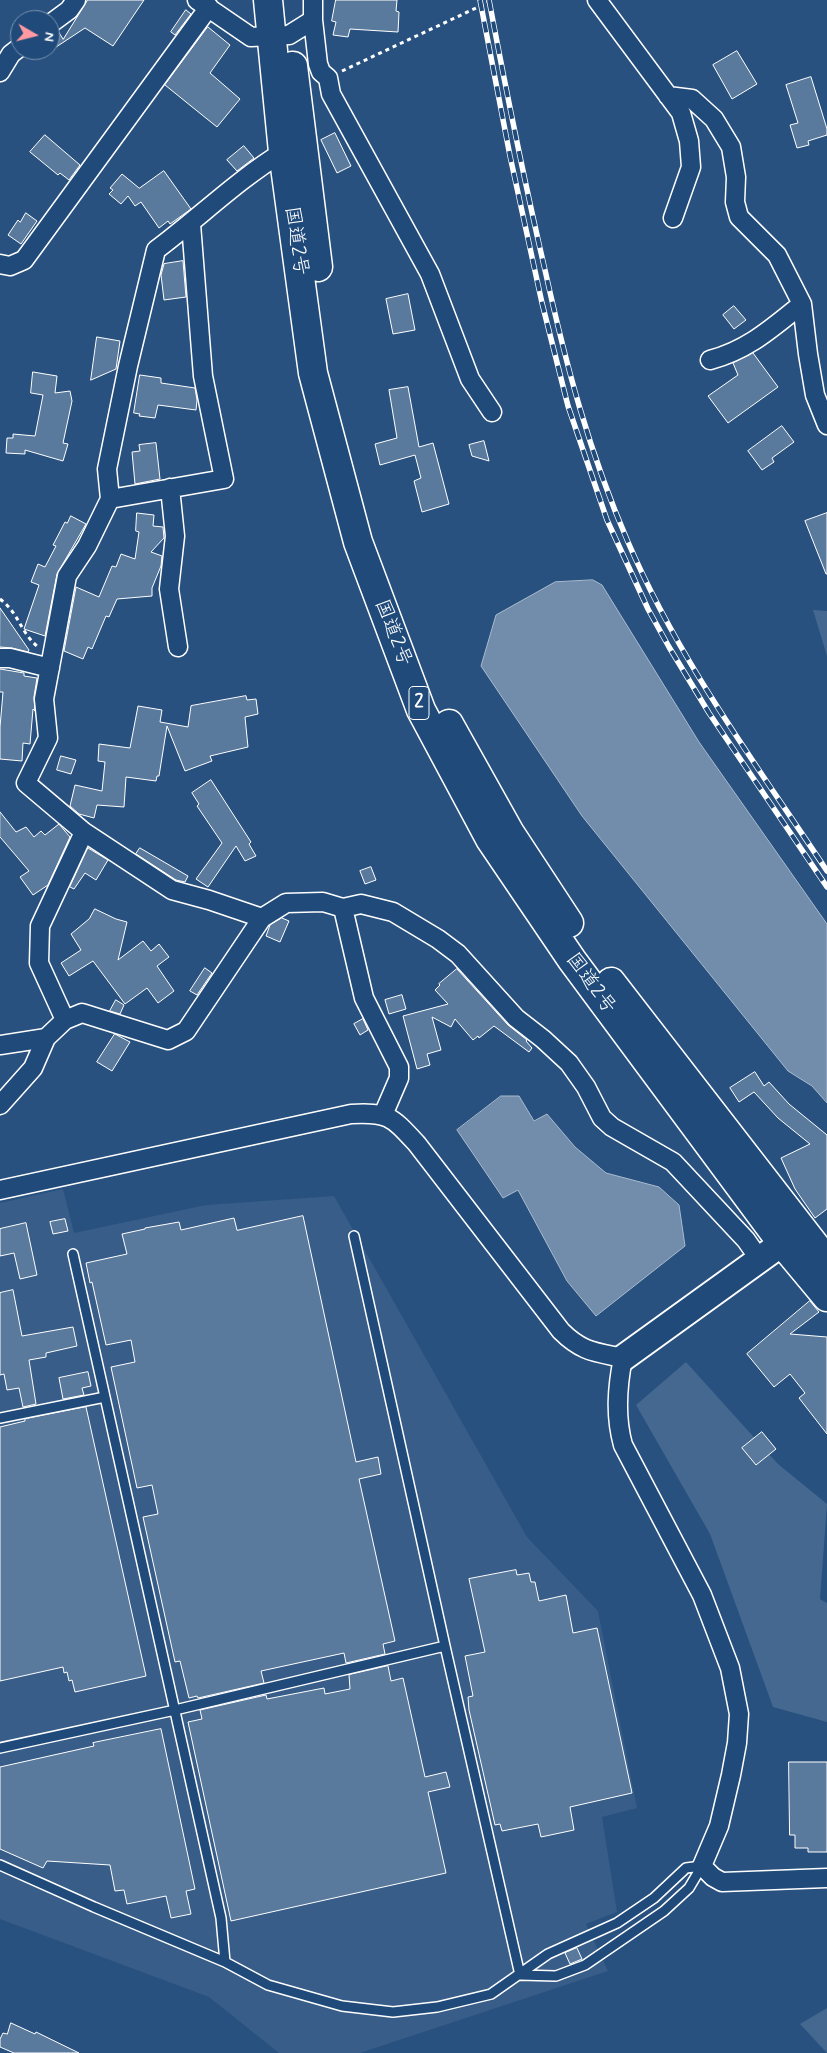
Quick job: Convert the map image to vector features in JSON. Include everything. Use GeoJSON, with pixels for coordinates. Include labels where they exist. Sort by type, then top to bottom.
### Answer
{"type":"FeatureCollection","features":[{"type":"Feature","properties":{"kind":"highway","name":"国道2号"},"geometry":{"type":"LineString","coordinates":[[268,0],[280,36],[331,367],[377,542],[442,710],[510,833],[588,952],[791,1236],[827,1297]]}},
{"type":"Feature","properties":{"kind":"highway","name":"国道2号"},"geometry":{"type":"LineString","coordinates":[[286,0],[280,36],[283,152],[313,374],[358,542],[421,710],[490,839],[572,960],[791,1236],[827,1261]]}},
{"type":"Feature","properties":{"kind":"street"},"geometry":{"type":"LineString","coordinates":[[60,17],[69,10],[76,0]]}},
{"type":"Feature","properties":{"kind":"street"},"geometry":{"type":"LineString","coordinates":[[312,0],[318,64],[321,72],[328,78]]}},
{"type":"Feature","properties":{"kind":"street"},"geometry":{"type":"LineString","coordinates":[[324,0],[328,78],[331,94],[430,274],[470,378],[492,412]]}},
{"type":"Feature","properties":{"kind":"street"},"geometry":{"type":"LineString","coordinates":[[597,0],[681,113],[689,141],[691,166],[673,218]]}},
{"type":"Feature","properties":{"kind":"street"},"geometry":{"type":"LineString","coordinates":[[0,264],[10,266],[24,260],[203,4],[251,37],[280,36],[313,20]]}},
{"type":"Feature","properties":{"kind":"street"},"geometry":{"type":"LineString","coordinates":[[0,72],[10,56]]}},
{"type":"Feature","properties":{"kind":"street"},"geometry":{"type":"LineString","coordinates":[[668,96],[692,99],[714,119],[731,147],[736,177],[736,202],[739,217],[777,255],[802,304],[815,395],[827,425]]}},
{"type":"Feature","properties":{"kind":"street"},"geometry":{"type":"LineString","coordinates":[[262,918],[172,890],[84,832],[26,783],[48,738],[44,699],[67,576],[87,546],[110,499],[107,469],[128,366],[156,250],[191,224],[246,176],[283,152]]}},
{"type":"Feature","properties":{"kind":"street"},"geometry":{"type":"LineString","coordinates":[[110,499],[224,479],[202,376],[191,224]]}},
{"type":"Feature","properties":{"kind":"street"},"geometry":{"type":"LineString","coordinates":[[710,360],[727,356],[745,348],[802,304]]}},
{"type":"Feature","properties":{"kind":"street"},"geometry":{"type":"LineString","coordinates":[[170,488],[175,536],[169,589],[178,647]]}},
{"type":"Feature","properties":{"kind":"street"},"geometry":{"type":"LineString","coordinates":[[0,658],[51,663]]}},
{"type":"Feature","properties":{"kind":"street"},"geometry":{"type":"LineString","coordinates":[[65,1020],[40,963],[40,926],[84,832]]}},
{"type":"Feature","properties":{"kind":"street"},"geometry":{"type":"LineString","coordinates":[[0,1105],[32,1068],[46,1038],[65,1020],[82,1013],[168,1040],[186,1031],[262,918],[286,903],[323,902],[343,908],[361,904],[393,912],[438,939],[458,954],[516,1018],[569,1063],[586,1087],[602,1118],[612,1127],[673,1162],[746,1240],[760,1260]]}},
{"type":"Feature","properties":{"kind":"street"},"geometry":{"type":"LineString","coordinates":[[343,908],[364,998],[399,1067],[399,1078],[384,1115]]}},
{"type":"Feature","properties":{"kind":"street"},"geometry":{"type":"LineString","coordinates":[[0,1045],[46,1038]]}},
{"type":"Feature","properties":{"kind":"street"},"geometry":{"type":"LineString","coordinates":[[0,1190],[351,1114],[371,1113],[384,1115],[396,1120],[417,1144],[561,1331],[574,1344],[589,1351],[623,1358]]}},
{"type":"Feature","properties":{"kind":"street"},"geometry":{"type":"LineString","coordinates":[[791,1236],[623,1358],[618,1394],[618,1424],[623,1446],[702,1595],[730,1668],[739,1714],[738,1743],[719,1826],[702,1866],[713,1877],[722,1882],[827,1878]]}},
{"type":"Feature","properties":{"kind":"lane"},"geometry":{"type":"LineString","coordinates":[[354,1236],[520,1975]]}},
{"type":"Feature","properties":{"kind":"lane"},"geometry":{"type":"LineString","coordinates":[[73,1254],[221,1918],[225,1962]]}},
{"type":"Feature","properties":{"kind":"lane"},"geometry":{"type":"LineString","coordinates":[[0,1418],[105,1397]]}},
{"type":"Feature","properties":{"kind":"lane"},"geometry":{"type":"LineString","coordinates":[[0,1748],[175,1710],[445,1646]]}},
{"type":"Feature","properties":{"kind":"lane"},"geometry":{"type":"LineString","coordinates":[[0,1865],[94,1908],[225,1962],[268,1985],[342,2006],[393,2012],[437,2007],[491,1994],[548,1954],[617,1924],[654,1898],[686,1868],[702,1866]]}},
{"type":"Feature","properties":{"kind":"lane"},"geometry":{"type":"LineString","coordinates":[[520,1975],[556,1976],[585,1965],[664,1911],[689,1888],[702,1866]]}},
{"type":"Feature","properties":{"kind":"path"},"geometry":{"type":"LineString","coordinates":[[328,78],[493,0]]}},
{"type":"Feature","properties":{"kind":"path"},"geometry":{"type":"LineString","coordinates":[[0,599],[10,606],[28,639],[51,663]]}},
{"type":"Feature","properties":{"kind":"shaded area"},"geometry":{"type":"Polygon","coordinates":[[[593,580],[602,585],[699,742],[827,924],[827,1103],[812,1086],[788,1071],[582,816],[481,666],[496,615],[555,582],[593,580]]]}},
{"type":"Feature","properties":{"kind":"shaded area"},"geometry":{"type":"Polygon","coordinates":[[[813,610],[827,611],[827,656],[813,610]]]}},
{"type":"Feature","properties":{"kind":"shaded area"},"geometry":{"type":"Polygon","coordinates":[[[501,1096],[519,1096],[534,1121],[547,1114],[575,1147],[606,1173],[659,1187],[679,1205],[685,1246],[596,1316],[567,1281],[518,1190],[503,1198],[457,1130],[501,1096]]]}},
{"type":"Feature","properties":{"kind":"shaded area"},"geometry":{"type":"Polygon","coordinates":[[[63,1189],[74,1233],[206,1205],[334,1196],[527,1537],[598,1611],[637,1808],[602,1817],[617,1912],[586,1924],[608,1971],[360,2053],[279,2053],[209,1997],[0,1919],[0,1203],[63,1189]]]}},
{"type":"Feature","properties":{"kind":"shaded area"},"geometry":{"type":"Polygon","coordinates":[[[686,1362],[778,1464],[827,1504],[820,1599],[827,1603],[827,1722],[773,1707],[710,1534],[636,1405],[686,1362]]]}},
{"type":"Feature","properties":{"kind":"shaded area"},"geometry":{"type":"Polygon","coordinates":[[[827,2008],[827,2053],[800,2024],[827,2008]]]}},
{"type":"Feature","properties":{"kind":"building"},"geometry":{"type":"Polygon","coordinates":[[[88,0],[144,0],[113,46],[85,28],[60,44],[60,34],[63,39],[88,0]]]}},
{"type":"Feature","properties":{"kind":"building"},"geometry":{"type":"Polygon","coordinates":[[[336,0],[397,0],[396,11],[399,12],[398,32],[350,29],[348,37],[333,35],[336,22],[332,21],[336,0]]]}},
{"type":"Feature","properties":{"kind":"building"},"geometry":{"type":"Polygon","coordinates":[[[186,10],[191,14],[175,35],[171,32],[186,10]]]}},
{"type":"Feature","properties":{"kind":"building"},"geometry":{"type":"Polygon","coordinates":[[[208,27],[230,45],[210,73],[240,99],[217,127],[165,85],[208,27]]]}},
{"type":"Feature","properties":{"kind":"building"},"geometry":{"type":"Polygon","coordinates":[[[737,51],[757,84],[732,99],[713,65],[737,51]]]}},
{"type":"Feature","properties":{"kind":"building"},"geometry":{"type":"Polygon","coordinates":[[[811,77],[827,129],[827,135],[808,141],[809,145],[797,148],[790,125],[798,123],[786,85],[811,77]]]}},
{"type":"Feature","properties":{"kind":"building"},"geometry":{"type":"Polygon","coordinates":[[[335,133],[351,166],[337,173],[321,140],[335,133]]]}},
{"type":"Feature","properties":{"kind":"building"},"geometry":{"type":"Polygon","coordinates":[[[45,135],[80,165],[69,180],[60,173],[58,175],[30,152],[45,135]]]}},
{"type":"Feature","properties":{"kind":"building"},"geometry":{"type":"Polygon","coordinates":[[[244,146],[254,158],[237,171],[227,160],[244,146]]]}},
{"type":"Feature","properties":{"kind":"building"},"geometry":{"type":"Polygon","coordinates":[[[164,171],[191,209],[170,224],[168,221],[159,228],[141,202],[135,206],[128,196],[121,204],[109,194],[113,190],[110,188],[122,174],[139,188],[164,171]]]}},
{"type":"Feature","properties":{"kind":"building"},"geometry":{"type":"Polygon","coordinates":[[[26,213],[37,221],[21,244],[8,235],[18,220],[20,222],[26,213]]]}},
{"type":"Feature","properties":{"kind":"building"},"geometry":{"type":"Polygon","coordinates":[[[183,261],[186,297],[164,300],[161,275],[164,264],[183,261]]]}},
{"type":"Feature","properties":{"kind":"building"},"geometry":{"type":"Polygon","coordinates":[[[408,294],[415,330],[393,334],[386,299],[408,294]]]}},
{"type":"Feature","properties":{"kind":"building"},"geometry":{"type":"Polygon","coordinates":[[[734,306],[746,320],[734,329],[723,315],[734,306]]]}},
{"type":"Feature","properties":{"kind":"building"},"geometry":{"type":"Polygon","coordinates":[[[97,337],[120,341],[116,369],[91,380],[97,337]]]}},
{"type":"Feature","properties":{"kind":"building"},"geometry":{"type":"Polygon","coordinates":[[[753,353],[778,387],[728,423],[708,396],[738,375],[733,363],[753,353]]]}},
{"type":"Feature","properties":{"kind":"building"},"geometry":{"type":"Polygon","coordinates":[[[33,372],[57,376],[55,393],[70,391],[72,401],[63,443],[68,444],[63,461],[25,450],[25,454],[6,453],[7,438],[13,438],[13,434],[35,436],[43,395],[31,393],[33,372]]]}},
{"type":"Feature","properties":{"kind":"building"},"geometry":{"type":"Polygon","coordinates":[[[140,375],[161,378],[161,383],[195,388],[196,410],[158,405],[155,418],[139,416],[140,414],[134,413],[140,375]]]}},
{"type":"Feature","properties":{"kind":"building"},"geometry":{"type":"Polygon","coordinates":[[[408,387],[419,447],[433,443],[449,504],[422,512],[414,481],[421,478],[415,455],[380,465],[375,444],[397,438],[389,390],[408,387]]]}},
{"type":"Feature","properties":{"kind":"building"},"geometry":{"type":"Polygon","coordinates":[[[782,426],[794,442],[772,458],[774,462],[762,470],[748,451],[782,426]]]}},
{"type":"Feature","properties":{"kind":"building"},"geometry":{"type":"Polygon","coordinates":[[[484,441],[489,461],[472,456],[469,445],[484,441]]]}},
{"type":"Feature","properties":{"kind":"building"},"geometry":{"type":"Polygon","coordinates":[[[156,443],[160,479],[135,484],[132,452],[140,451],[139,445],[156,443]]]}},
{"type":"Feature","properties":{"kind":"building"},"geometry":{"type":"Polygon","coordinates":[[[137,513],[154,515],[153,526],[163,527],[164,538],[151,552],[162,556],[161,566],[152,588],[152,596],[117,599],[109,617],[106,616],[92,649],[88,647],[83,659],[64,651],[76,587],[99,597],[112,566],[116,567],[121,554],[135,559],[139,532],[136,531],[137,513]]]}},
{"type":"Feature","properties":{"kind":"building"},"geometry":{"type":"Polygon","coordinates":[[[827,513],[827,574],[826,574],[805,521],[827,513]]]}},
{"type":"Feature","properties":{"kind":"building"},"geometry":{"type":"Polygon","coordinates":[[[71,516],[86,524],[57,574],[45,636],[24,629],[39,585],[31,582],[38,564],[45,567],[56,546],[53,545],[65,522],[67,523],[71,516]]]}},
{"type":"Feature","properties":{"kind":"building"},"geometry":{"type":"Polygon","coordinates":[[[0,608],[29,650],[28,652],[0,647],[0,608]]]}},
{"type":"Feature","properties":{"kind":"building"},"geometry":{"type":"Polygon","coordinates":[[[0,669],[24,673],[24,676],[37,678],[30,744],[23,743],[22,761],[0,759],[3,692],[0,692],[0,669]]]}},
{"type":"Feature","properties":{"kind":"building"},"geometry":{"type":"Polygon","coordinates":[[[246,696],[247,700],[256,699],[258,714],[245,717],[248,747],[210,756],[212,761],[185,771],[167,726],[159,776],[157,776],[156,781],[126,777],[124,807],[97,805],[94,818],[79,814],[70,806],[75,785],[102,791],[105,762],[98,761],[99,744],[130,748],[138,706],[162,710],[160,722],[188,727],[191,706],[246,696]]]}},
{"type":"Feature","properties":{"kind":"building"},"geometry":{"type":"Polygon","coordinates":[[[61,756],[76,760],[71,774],[57,770],[61,756]]]}},
{"type":"Feature","properties":{"kind":"building"},"geometry":{"type":"Polygon","coordinates":[[[211,780],[251,842],[249,844],[256,856],[245,861],[236,846],[208,887],[196,879],[222,843],[197,806],[199,804],[192,793],[211,780]]]}},
{"type":"Feature","properties":{"kind":"building"},"geometry":{"type":"Polygon","coordinates":[[[0,812],[16,832],[26,827],[34,837],[41,831],[45,835],[59,824],[70,837],[48,885],[33,895],[20,877],[29,871],[0,837],[0,812]]]}},
{"type":"Feature","properties":{"kind":"building"},"geometry":{"type":"Polygon","coordinates":[[[88,848],[108,860],[96,880],[85,873],[74,889],[70,887],[88,848]]]}},
{"type":"Feature","properties":{"kind":"building"},"geometry":{"type":"Polygon","coordinates":[[[140,848],[188,876],[185,882],[176,880],[136,854],[140,848]]]}},
{"type":"Feature","properties":{"kind":"building"},"geometry":{"type":"Polygon","coordinates":[[[371,867],[376,880],[365,884],[360,871],[371,867]]]}},
{"type":"Feature","properties":{"kind":"building"},"geometry":{"type":"Polygon","coordinates":[[[95,909],[127,922],[118,960],[143,941],[151,951],[159,944],[169,957],[157,966],[174,991],[158,1003],[147,988],[125,1004],[93,961],[69,976],[61,963],[81,950],[71,934],[89,919],[95,909]]]}},
{"type":"Feature","properties":{"kind":"building"},"geometry":{"type":"Polygon","coordinates":[[[282,918],[289,921],[280,942],[266,936],[270,925],[282,918]]]}},
{"type":"Feature","properties":{"kind":"building"},"geometry":{"type":"Polygon","coordinates":[[[205,968],[212,973],[197,995],[190,991],[205,968]]]}},
{"type":"Feature","properties":{"kind":"building"},"geometry":{"type":"Polygon","coordinates":[[[457,969],[508,1025],[527,1040],[532,1048],[529,1052],[494,1026],[479,1038],[478,1036],[473,1040],[455,1019],[451,1027],[432,1017],[441,1050],[427,1054],[430,1065],[417,1069],[403,1016],[448,1004],[435,990],[439,984],[457,969]]]}},
{"type":"Feature","properties":{"kind":"building"},"geometry":{"type":"Polygon","coordinates":[[[402,995],[406,1009],[389,1014],[385,1000],[402,995]]]}},
{"type":"Feature","properties":{"kind":"building"},"geometry":{"type":"Polygon","coordinates":[[[116,1000],[124,1005],[120,1014],[110,1011],[116,1000]]]}},
{"type":"Feature","properties":{"kind":"building"},"geometry":{"type":"Polygon","coordinates":[[[363,1019],[368,1030],[360,1035],[354,1024],[363,1019]]]}},
{"type":"Feature","properties":{"kind":"building"},"geometry":{"type":"Polygon","coordinates":[[[115,1034],[130,1042],[112,1071],[97,1062],[115,1034]]]}},
{"type":"Feature","properties":{"kind":"building"},"geometry":{"type":"Polygon","coordinates":[[[755,1072],[764,1086],[769,1082],[789,1104],[827,1135],[827,1209],[815,1218],[795,1189],[781,1158],[810,1144],[778,1118],[754,1092],[739,1102],[730,1088],[755,1072]]]}},
{"type":"Feature","properties":{"kind":"building"},"geometry":{"type":"Polygon","coordinates":[[[303,1216],[356,1462],[378,1457],[381,1474],[359,1479],[395,1641],[383,1644],[385,1654],[346,1663],[344,1653],[261,1671],[264,1683],[198,1698],[197,1696],[189,1698],[180,1661],[175,1662],[143,1517],[158,1514],[152,1485],[137,1488],[111,1367],[135,1362],[131,1340],[106,1345],[86,1263],[127,1254],[122,1234],[145,1228],[179,1222],[181,1230],[234,1218],[237,1230],[303,1216]]]}},
{"type":"Feature","properties":{"kind":"building"},"geometry":{"type":"Polygon","coordinates":[[[65,1219],[68,1231],[53,1234],[50,1222],[65,1219]]]}},
{"type":"Feature","properties":{"kind":"building"},"geometry":{"type":"Polygon","coordinates":[[[26,1223],[37,1275],[20,1279],[14,1253],[0,1256],[0,1229],[26,1223]]]}},
{"type":"Feature","properties":{"kind":"building"},"geometry":{"type":"Polygon","coordinates":[[[13,1290],[22,1336],[73,1327],[77,1346],[46,1353],[46,1357],[29,1360],[36,1404],[23,1407],[19,1388],[7,1390],[4,1374],[0,1375],[0,1293],[13,1290]]]}},
{"type":"Feature","properties":{"kind":"building"},"geometry":{"type":"Polygon","coordinates":[[[810,1301],[819,1312],[790,1334],[827,1337],[827,1434],[799,1398],[805,1393],[790,1374],[774,1387],[747,1354],[810,1301]]]}},
{"type":"Feature","properties":{"kind":"building"},"geometry":{"type":"Polygon","coordinates":[[[88,1372],[91,1386],[82,1388],[84,1395],[63,1399],[59,1378],[88,1372]]]}},
{"type":"Feature","properties":{"kind":"building"},"geometry":{"type":"Polygon","coordinates":[[[86,1407],[146,1676],[75,1692],[72,1680],[69,1681],[67,1672],[64,1673],[63,1667],[0,1681],[0,1427],[25,1421],[25,1419],[86,1407]]]}},
{"type":"Feature","properties":{"kind":"building"},"geometry":{"type":"Polygon","coordinates":[[[762,1432],[776,1449],[756,1465],[742,1448],[762,1432]]]}},
{"type":"Feature","properties":{"kind":"building"},"geometry":{"type":"Polygon","coordinates":[[[516,1570],[517,1575],[529,1573],[531,1582],[535,1582],[539,1601],[566,1595],[573,1633],[597,1628],[632,1793],[570,1807],[574,1830],[541,1837],[538,1824],[502,1831],[500,1824],[495,1825],[469,1710],[468,1697],[473,1696],[465,1656],[485,1652],[469,1579],[516,1570]]]}},
{"type":"Feature","properties":{"kind":"building"},"geometry":{"type":"Polygon","coordinates":[[[388,1666],[391,1681],[403,1678],[425,1777],[446,1772],[450,1787],[428,1792],[446,1873],[231,1921],[188,1722],[202,1719],[200,1710],[266,1695],[267,1699],[324,1688],[325,1694],[350,1689],[349,1675],[388,1666]]]}},
{"type":"Feature","properties":{"kind":"building"},"geometry":{"type":"Polygon","coordinates":[[[161,1729],[195,1889],[186,1891],[191,1914],[171,1918],[166,1896],[127,1904],[124,1890],[115,1891],[110,1865],[47,1861],[43,1868],[0,1849],[0,1767],[94,1746],[93,1743],[161,1729]]]}},
{"type":"Feature","properties":{"kind":"building"},"geometry":{"type":"Polygon","coordinates":[[[789,1762],[827,1762],[827,1852],[808,1852],[808,1848],[795,1848],[795,1835],[790,1835],[789,1762]]]}},
{"type":"Feature","properties":{"kind":"building"},"geometry":{"type":"Polygon","coordinates":[[[577,1948],[582,1959],[570,1964],[565,1953],[577,1948]]]}},
{"type":"Feature","properties":{"kind":"building"},"geometry":{"type":"Polygon","coordinates":[[[11,2023],[35,2034],[36,2032],[79,2053],[14,2053],[0,2047],[0,2039],[3,2033],[7,2034],[11,2023]]]}},
{"type":"Feature","properties":{"kind":"railway"},"geometry":{"type":"LineString","coordinates":[[480,0],[510,156],[542,303],[568,406],[607,520],[648,609],[669,647],[709,713],[827,887]]}},
{"type":"Feature","properties":{"kind":"railway"},"geometry":{"type":"LineString","coordinates":[[489,0],[537,236],[561,340],[590,441],[614,508],[648,586],[695,670],[746,751],[827,871]]}}]}
